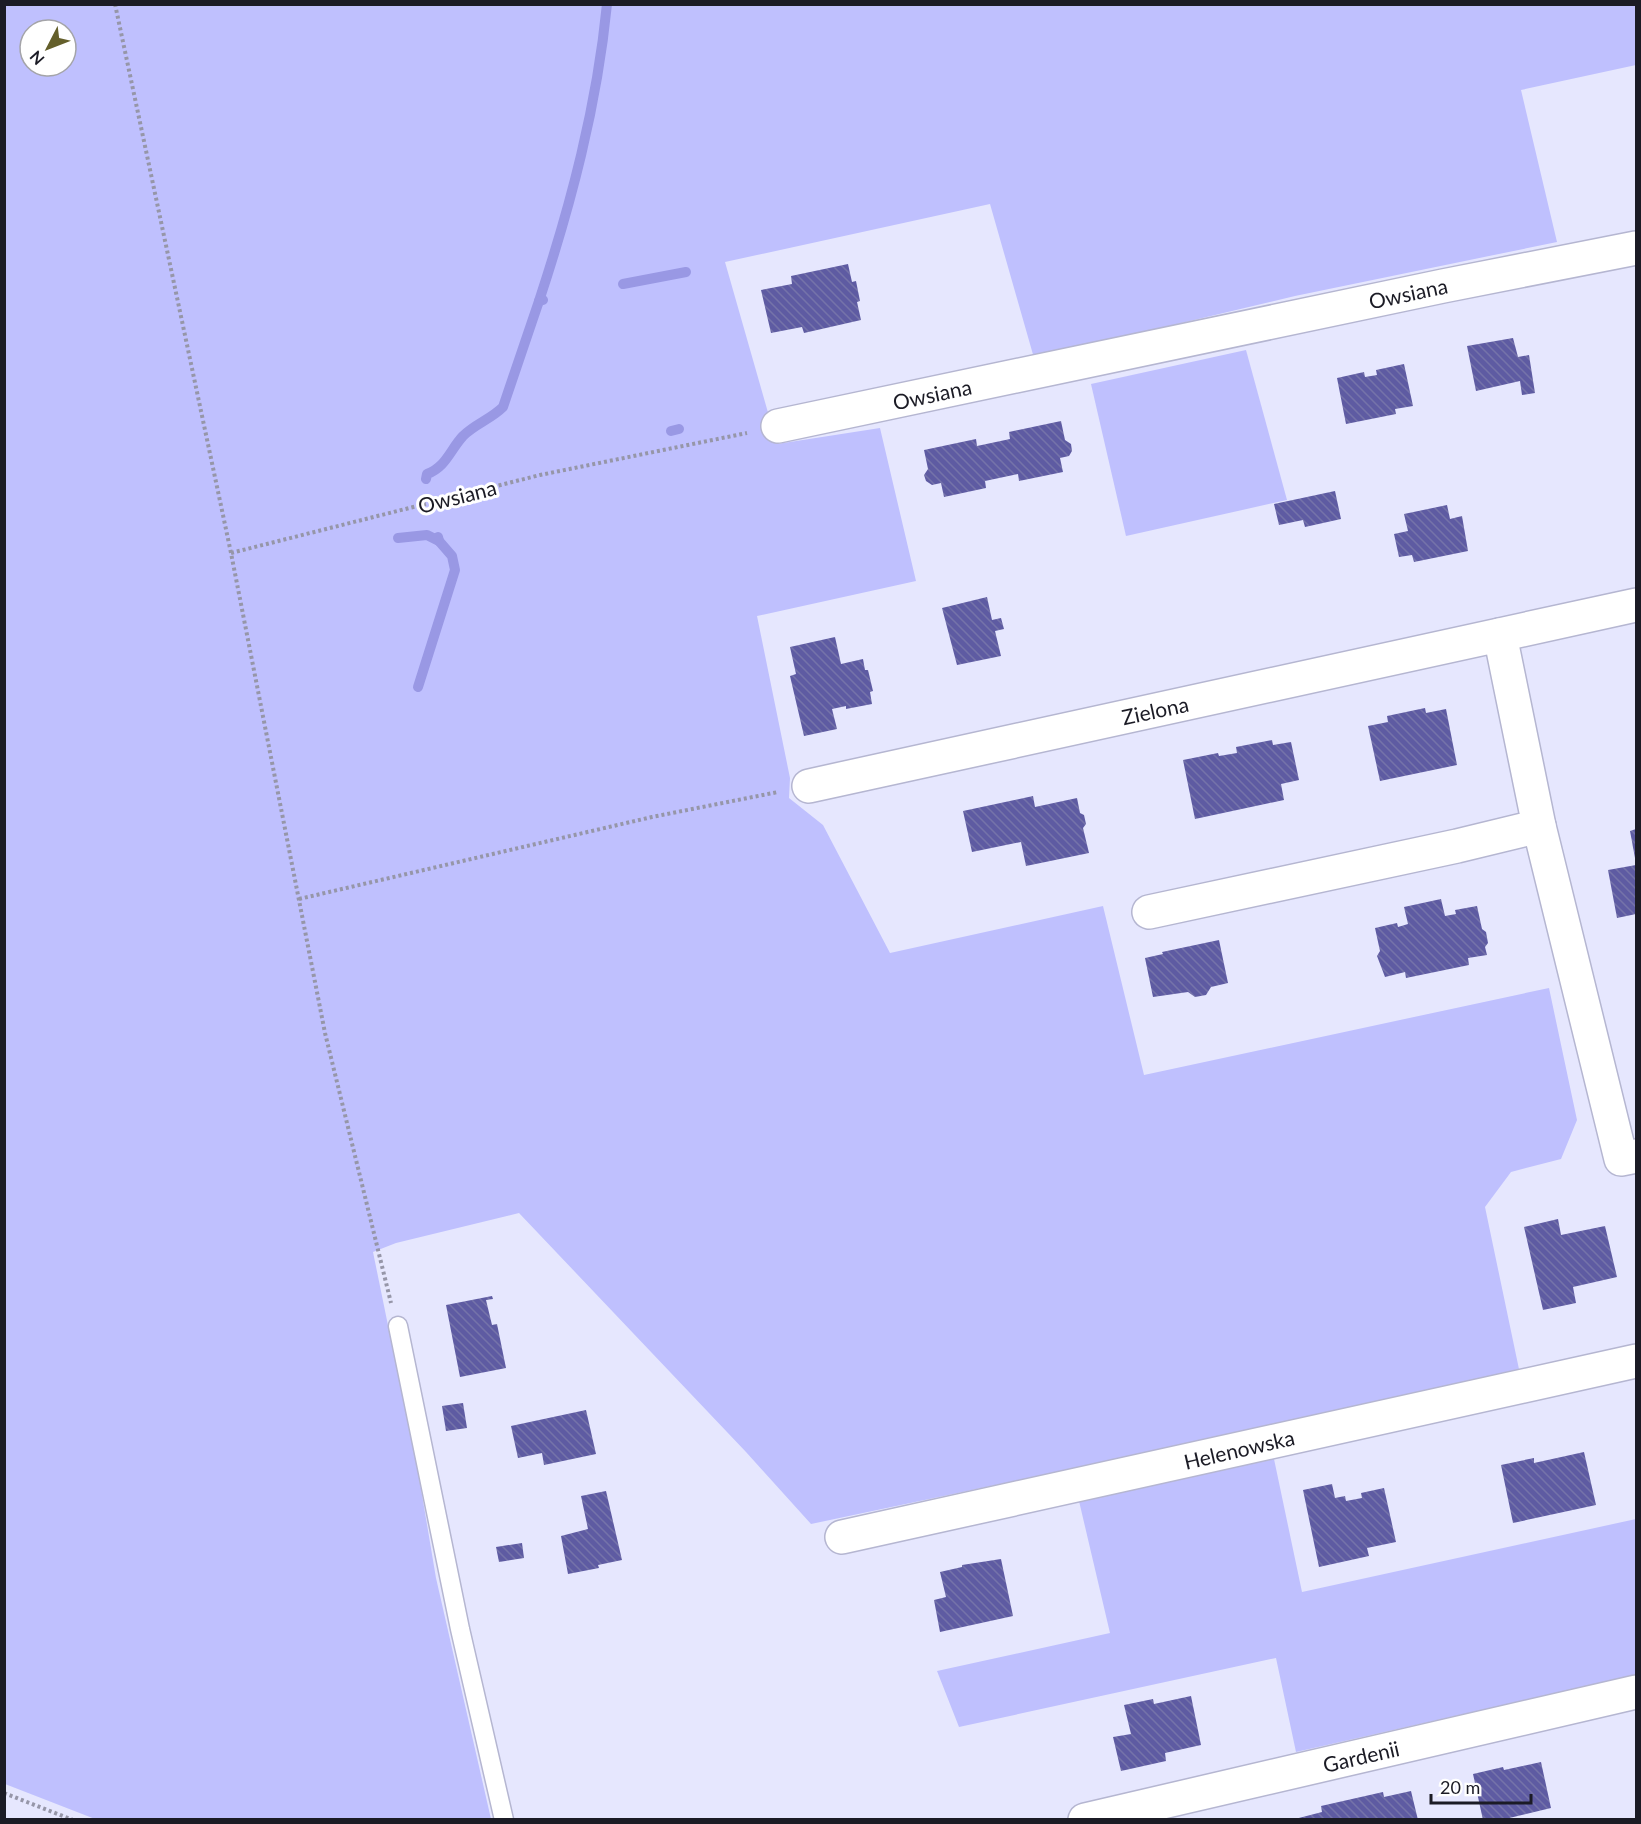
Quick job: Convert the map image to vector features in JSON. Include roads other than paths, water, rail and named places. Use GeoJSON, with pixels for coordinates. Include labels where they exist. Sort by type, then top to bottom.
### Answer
{"type":"FeatureCollection","features":[{"type":"Feature","properties":{"kind":"street","name":"Owsiana"},"geometry":{"type":"LineString","coordinates":[[778,426],[1443,286],[1636,248]]}},
{"type":"Feature","properties":{"kind":"street","name":"Zielona"},"geometry":{"type":"LineString","coordinates":[[809,786],[1636,605]]}},
{"type":"Feature","properties":{"kind":"street"},"geometry":{"type":"LineString","coordinates":[[1500,635],[1539,826],[1629,1157]]}},
{"type":"Feature","properties":{"kind":"street"},"geometry":{"type":"LineString","coordinates":[[1149,912],[1457,846],[1539,826]]}},
{"type":"Feature","properties":{"kind":"street","name":"Helenowska"},"geometry":{"type":"LineString","coordinates":[[842,1538],[1636,1361]]}},
{"type":"Feature","properties":{"kind":"street","name":"Gardenii"},"geometry":{"type":"LineString","coordinates":[[1084,1820],[1636,1692]]}},
{"type":"Feature","properties":{"kind":"lane"},"geometry":{"type":"LineString","coordinates":[[398,1326],[460,1629],[504,1820]]}},
{"type":"Feature","properties":{"kind":"waterway"},"geometry":{"type":"LineString","coordinates":[[543,300],[539,301],[562,228],[590,117],[607,4]]}},
{"type":"Feature","properties":{"kind":"waterway"},"geometry":{"type":"LineString","coordinates":[[623,284],[686,272]]}},
{"type":"Feature","properties":{"kind":"waterway"},"geometry":{"type":"LineString","coordinates":[[426,479],[427,474],[443,463],[463,436],[503,407],[539,301]]}},
{"type":"Feature","properties":{"kind":"waterway"},"geometry":{"type":"LineString","coordinates":[[671,431],[679,429]]}},
{"type":"Feature","properties":{"kind":"waterway"},"geometry":{"type":"LineString","coordinates":[[398,538],[427,535],[439,541],[438,537]]}},
{"type":"Feature","properties":{"kind":"waterway"},"geometry":{"type":"LineString","coordinates":[[418,687],[455,570],[452,556],[439,541]]}}]}
